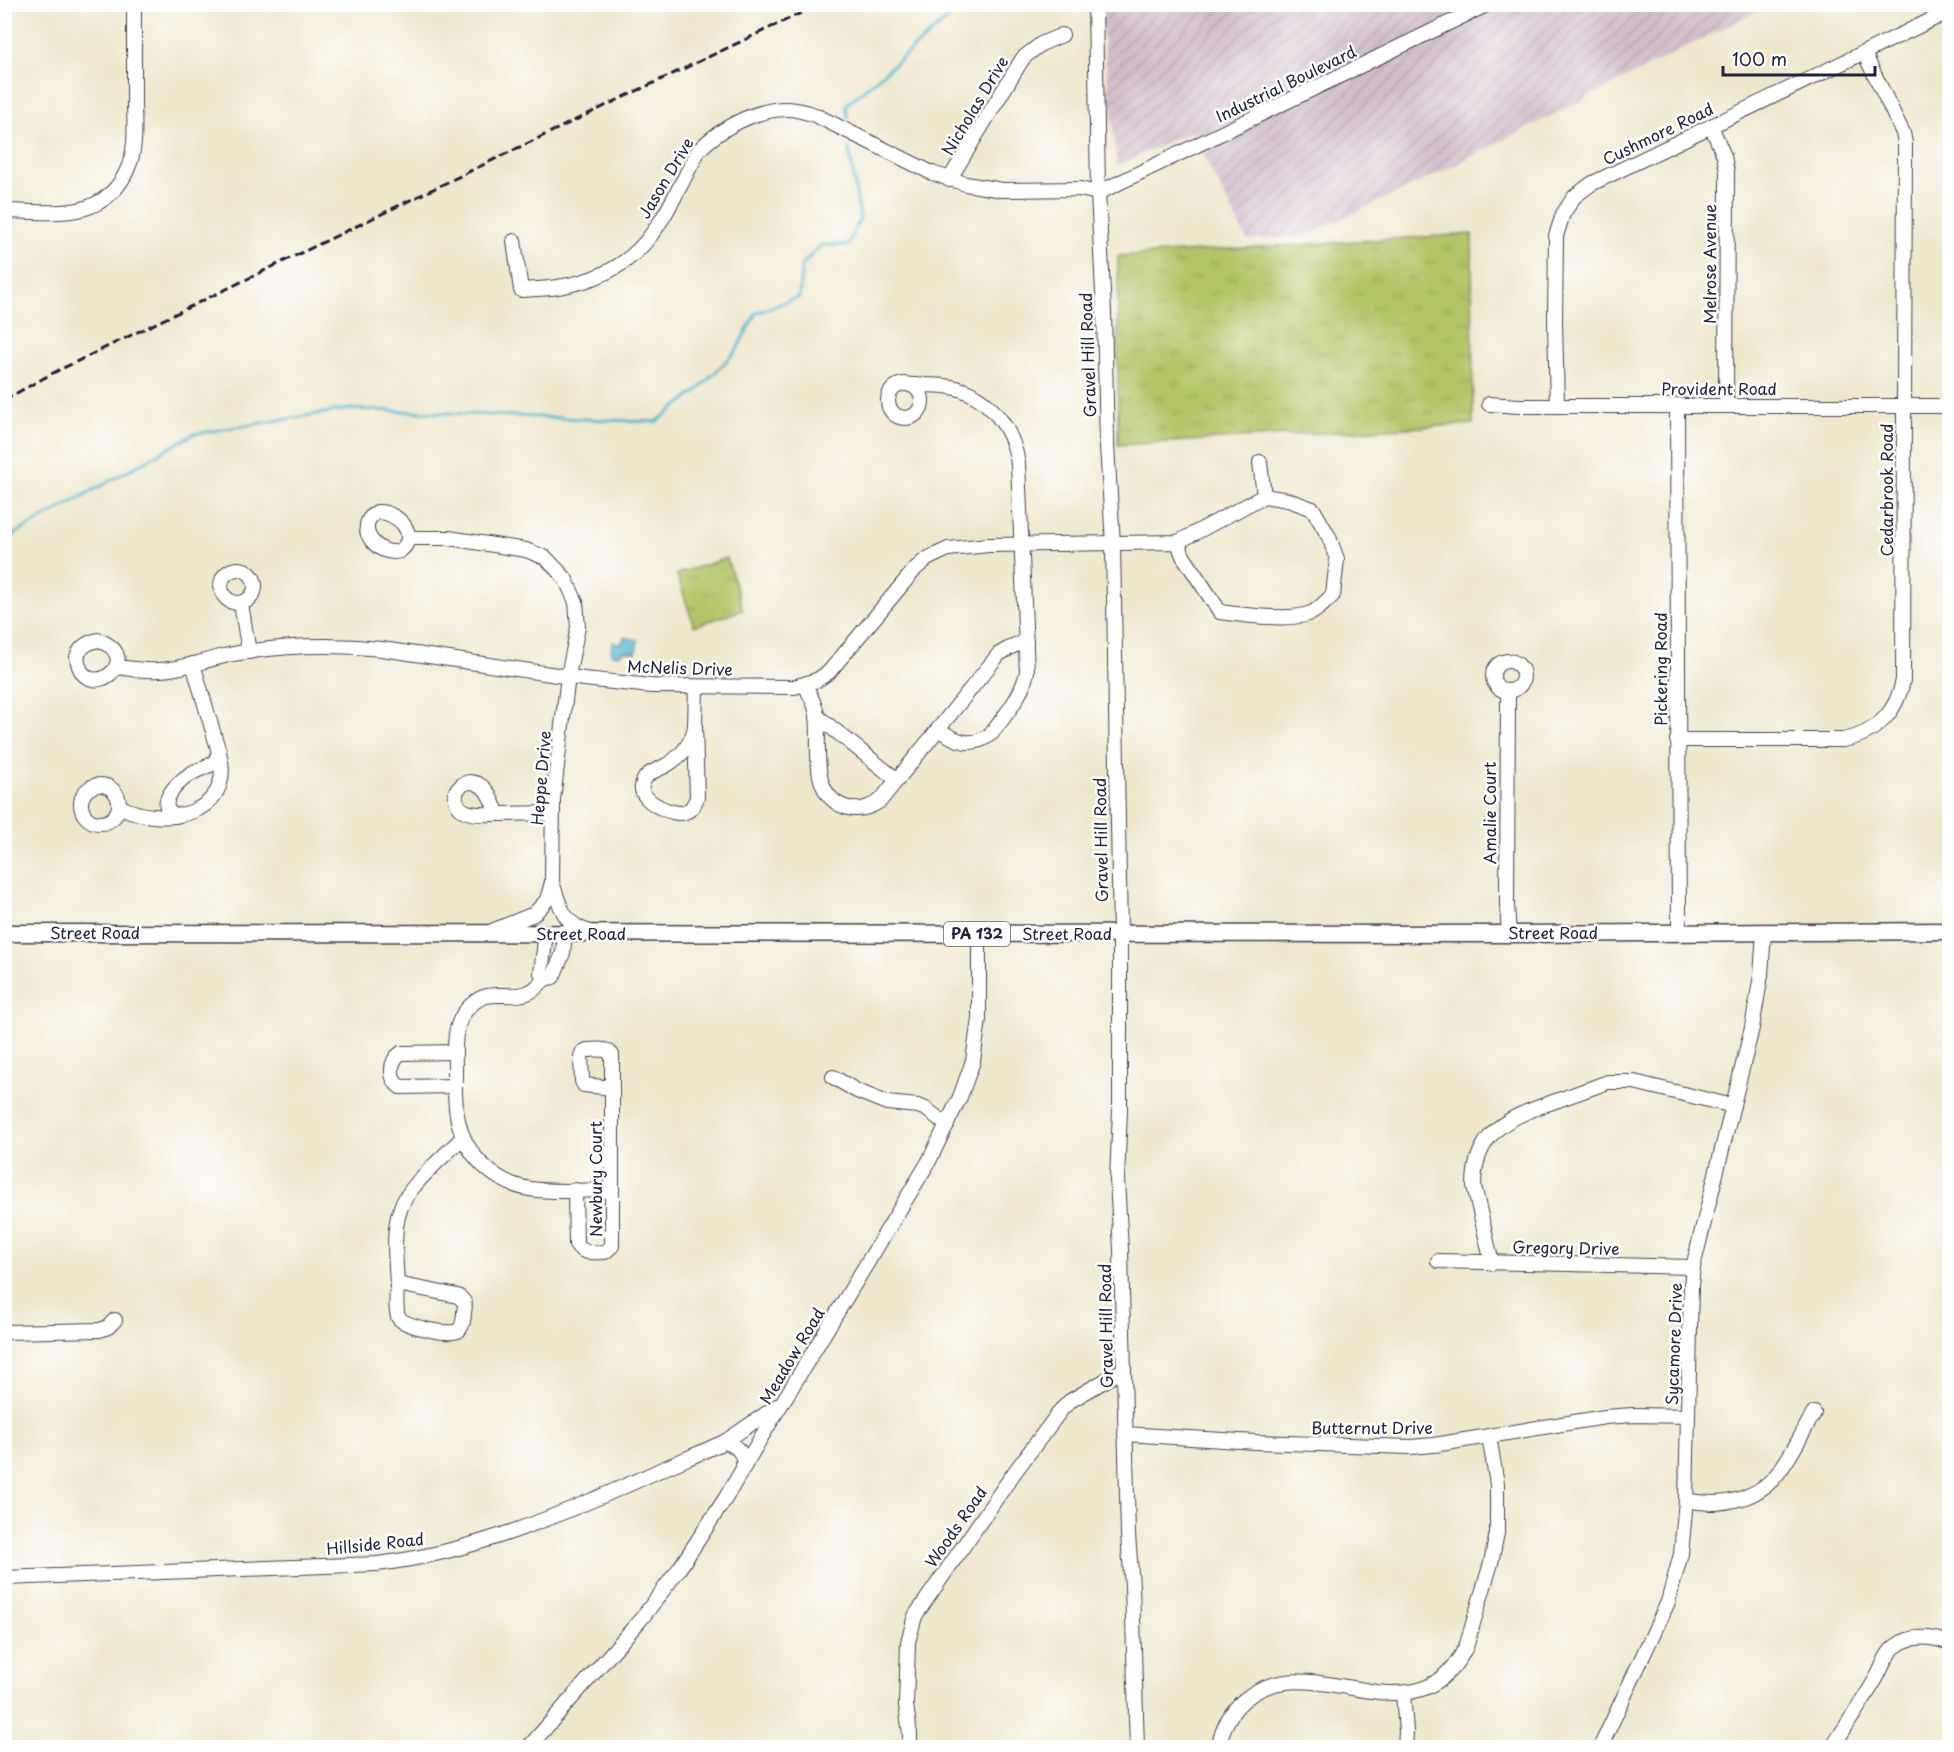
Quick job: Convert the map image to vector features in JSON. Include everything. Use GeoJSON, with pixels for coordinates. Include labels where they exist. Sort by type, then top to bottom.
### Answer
{"type":"FeatureCollection","features":[{"type":"Feature","properties":{"kind":"main road","name":"Street Road"},"geometry":{"type":"LineString","coordinates":[[4,933],[1509,934],[1950,931]]}},
{"type":"Feature","properties":{"kind":"street"},"geometry":{"type":"LineString","coordinates":[[4,211],[82,209],[96,204],[109,195],[122,180],[129,167],[134,143],[134,4]]}},
{"type":"Feature","properties":{"kind":"street","name":"Gravel Hill Road"},"geometry":{"type":"LineString","coordinates":[[1095,4],[1098,193],[1113,544],[1120,933],[1120,1110],[1117,1180],[1137,1748]]}},
{"type":"Feature","properties":{"kind":"street","name":"Industrial Boulevard"},"geometry":{"type":"LineString","coordinates":[[1098,193],[1488,4]]}},
{"type":"Feature","properties":{"kind":"street","name":"Cushmore Road"},"geometry":{"type":"LineString","coordinates":[[1557,405],[1556,236],[1563,214],[1574,197],[1591,184],[1950,11]]}},
{"type":"Feature","properties":{"kind":"street","name":"Nicholas Drive"},"geometry":{"type":"LineString","coordinates":[[949,180],[1023,58],[1041,44],[1062,35]]}},
{"type":"Feature","properties":{"kind":"street","name":"Cedarbrook Road"},"geometry":{"type":"LineString","coordinates":[[1677,740],[1843,740],[1856,738],[1867,733],[1889,714],[1901,692],[1903,680],[1905,144],[1903,133],[1864,53]]}},
{"type":"Feature","properties":{"kind":"street","name":"Jason Drive"},"geometry":{"type":"LineString","coordinates":[[514,242],[521,290],[557,288],[585,282],[603,275],[621,265],[646,243],[699,150],[709,140],[752,117],[772,110],[799,110],[815,115],[949,180],[1002,190],[1080,189],[1098,193]]}},
{"type":"Feature","properties":{"kind":"street","name":"Melrose Avenue"},"geometry":{"type":"LineString","coordinates":[[1711,126],[1724,156],[1727,172],[1726,405]]}},
{"type":"Feature","properties":{"kind":"street"},"geometry":{"type":"LineString","coordinates":[[911,385],[944,386],[972,395],[993,411],[1004,425],[1013,441],[1018,464],[1027,672],[1025,682],[1021,692],[992,733],[978,742],[971,744],[951,738],[938,729]]}},
{"type":"Feature","properties":{"kind":"street","name":"Provident Road"},"geometry":{"type":"LineString","coordinates":[[1489,404],[1950,406]]}},
{"type":"Feature","properties":{"kind":"street","name":"Pickering Road"},"geometry":{"type":"LineString","coordinates":[[1677,405],[1679,932]]}},
{"type":"Feature","properties":{"kind":"street"},"geometry":{"type":"LineString","coordinates":[[1260,462],[1264,496]]}},
{"type":"Feature","properties":{"kind":"street"},"geometry":{"type":"LineString","coordinates":[[1264,496],[1288,500],[1312,509],[1329,537],[1337,559],[1334,595],[1312,613],[1288,617],[1251,617],[1220,612],[1183,556],[1178,542],[1264,496]]}},
{"type":"Feature","properties":{"kind":"street","name":"Heppe Drive"},"geometry":{"type":"LineString","coordinates":[[408,538],[449,538],[537,553],[552,563],[565,578],[576,602],[578,627],[568,676],[553,799],[552,882],[547,900],[534,914],[484,934]]}},
{"type":"Feature","properties":{"kind":"street","name":"McNelis Drive"},"geometry":{"type":"LineString","coordinates":[[117,667],[159,670],[249,651],[289,646],[350,646],[651,686],[794,687],[817,680],[833,667],[916,568],[937,554],[959,547],[1178,542]]}},
{"type":"Feature","properties":{"kind":"street"},"geometry":{"type":"LineString","coordinates":[[241,604],[249,651]]}},
{"type":"Feature","properties":{"kind":"street"},"geometry":{"type":"LineString","coordinates":[[805,685],[817,716],[819,776],[823,785],[836,802],[844,807],[854,809],[871,806],[880,801],[999,654],[1015,645],[1026,643]]}},
{"type":"Feature","properties":{"kind":"street"},"geometry":{"type":"LineString","coordinates":[[119,806],[141,815],[196,812],[216,794],[222,775],[222,762],[193,664]]}},
{"type":"Feature","properties":{"kind":"street"},"geometry":{"type":"LineString","coordinates":[[695,726],[690,743],[683,752],[647,776],[642,785],[645,798],[674,813],[680,814],[690,810],[697,798],[696,687]]}},
{"type":"Feature","properties":{"kind":"street","name":"Amalie Court"},"geometry":{"type":"LineString","coordinates":[[1508,692],[1507,905],[1509,934]]}},
{"type":"Feature","properties":{"kind":"street"},"geometry":{"type":"LineString","coordinates":[[817,716],[897,780]]}},
{"type":"Feature","properties":{"kind":"street"},"geometry":{"type":"LineString","coordinates":[[171,812],[166,802],[175,786],[189,774],[215,762],[219,752]]}},
{"type":"Feature","properties":{"kind":"street"},"geometry":{"type":"LineString","coordinates":[[498,814],[553,813]]}},
{"type":"Feature","properties":{"kind":"street","name":"Heppe Drive"},"geometry":{"type":"LineString","coordinates":[[552,882],[560,905],[576,929],[596,934]]}},
{"type":"Feature","properties":{"kind":"street","name":"Sycamore Drive"},"geometry":{"type":"LineString","coordinates":[[1600,1748],[1668,1602],[1681,1554],[1686,1500],[1693,1267],[1758,996],[1764,932]]}},
{"type":"Feature","properties":{"kind":"street"},"geometry":{"type":"LineString","coordinates":[[545,979],[541,972],[546,933]]}},
{"type":"Feature","properties":{"kind":"street"},"geometry":{"type":"LineString","coordinates":[[565,933],[563,953],[553,977],[545,979],[535,990],[525,994],[484,996],[466,1010],[456,1030],[456,1110],[469,1150],[485,1168],[510,1183],[532,1189],[612,1190]]}},
{"type":"Feature","properties":{"kind":"street","name":"Meadow Road"},"geometry":{"type":"LineString","coordinates":[[528,1748],[642,1618],[679,1569],[725,1499],[928,1163],[947,1125],[973,1061],[980,1000],[979,934]]}},
{"type":"Feature","properties":{"kind":"street"},"geometry":{"type":"LineString","coordinates":[[455,1052],[401,1053],[393,1061],[392,1077],[395,1084],[400,1087],[455,1086]]}},
{"type":"Feature","properties":{"kind":"street"},"geometry":{"type":"LineString","coordinates":[[833,1077],[857,1091],[887,1103],[926,1109],[947,1125]]}},
{"type":"Feature","properties":{"kind":"street"},"geometry":{"type":"LineString","coordinates":[[1492,1263],[1474,1186],[1474,1173],[1484,1144],[1492,1133],[1510,1119],[1608,1082],[1622,1081],[1733,1106]]}},
{"type":"Feature","properties":{"kind":"street","name":"Newbury Court"},"geometry":{"type":"LineString","coordinates":[[575,1190],[576,1244],[586,1252],[605,1252],[612,1246],[612,1088]]}},
{"type":"Feature","properties":{"kind":"street"},"geometry":{"type":"LineString","coordinates":[[397,1284],[458,1296],[465,1304],[463,1324],[459,1330],[449,1333],[404,1323],[398,1315],[397,1284],[397,1221],[400,1209],[409,1192],[463,1137]]}},
{"type":"Feature","properties":{"kind":"street","name":"Gregory Drive"},"geometry":{"type":"LineString","coordinates":[[1438,1262],[1693,1267]]}},
{"type":"Feature","properties":{"kind":"street"},"geometry":{"type":"LineString","coordinates":[[4,1332],[100,1330],[108,1327],[115,1320]]}},
{"type":"Feature","properties":{"kind":"street","name":"Woods Road"},"geometry":{"type":"LineString","coordinates":[[910,1748],[906,1705],[908,1642],[915,1616],[1060,1410],[1070,1401],[1123,1370]]}},
{"type":"Feature","properties":{"kind":"street","name":"Hillside Road"},"geometry":{"type":"LineString","coordinates":[[4,1578],[378,1564],[428,1556],[462,1548],[552,1517],[726,1441],[783,1401]]}},
{"type":"Feature","properties":{"kind":"street"},"geometry":{"type":"LineString","coordinates":[[1686,1500],[1711,1504],[1723,1503],[1753,1494],[1766,1485],[1781,1469],[1814,1413]]}},
{"type":"Feature","properties":{"kind":"street","name":"Butternut Drive"},"geometry":{"type":"LineString","coordinates":[[1125,1434],[1382,1448],[1434,1446],[1605,1417],[1688,1416]]}},
{"type":"Feature","properties":{"kind":"street"},"geometry":{"type":"LineString","coordinates":[[1218,1748],[1225,1726],[1240,1704],[1252,1694],[1273,1683],[1302,1681],[1403,1694],[1428,1687],[1442,1679],[1459,1661],[1466,1647],[1491,1563],[1497,1533],[1497,1484],[1489,1436]]}},
{"type":"Feature","properties":{"kind":"street"},"geometry":{"type":"LineString","coordinates":[[726,1441],[741,1452],[744,1459],[743,1467]]}},
{"type":"Feature","properties":{"kind":"street"},"geometry":{"type":"LineString","coordinates":[[1832,1748],[1889,1653],[1896,1646],[1920,1638],[1950,1643]]}},
{"type":"Feature","properties":{"kind":"street"},"geometry":{"type":"LineString","coordinates":[[1403,1694],[1405,1748]]}},
{"type":"Feature","properties":{"kind":"shaded area"},"geometry":{"type":"Polygon","coordinates":[[[1100,5],[1769,5],[1433,176],[1305,236],[1247,240],[1191,131],[1117,166],[1100,5]]]}},
{"type":"Feature","properties":{"kind":"green space"},"geometry":{"type":"Polygon","coordinates":[[[1472,234],[1473,424],[1118,445],[1118,256],[1472,234]]]}},
{"type":"Feature","properties":{"kind":"green space"},"geometry":{"type":"Polygon","coordinates":[[[727,558],[743,610],[694,626],[677,574],[727,558]]]}},
{"type":"Feature","properties":{"kind":"water"},"geometry":{"type":"Polygon","coordinates":[[[624,637],[638,640],[636,653],[625,651],[619,655],[611,654],[612,642],[622,643],[624,637]]]}},
{"type":"Feature","properties":{"kind":"waterway"},"geometry":{"type":"LineString","coordinates":[[848,118],[846,105],[949,18],[953,4]]}},
{"type":"Feature","properties":{"kind":"waterway"},"geometry":{"type":"LineString","coordinates":[[4,540],[194,434],[349,409],[656,422],[696,392],[736,351],[756,313],[799,297],[802,265],[821,245],[848,245],[860,218],[849,149]]}},
{"type":"Feature","properties":{"kind":"railway"},"geometry":{"type":"LineString","coordinates":[[4,400],[53,373],[820,4]]}}]}
